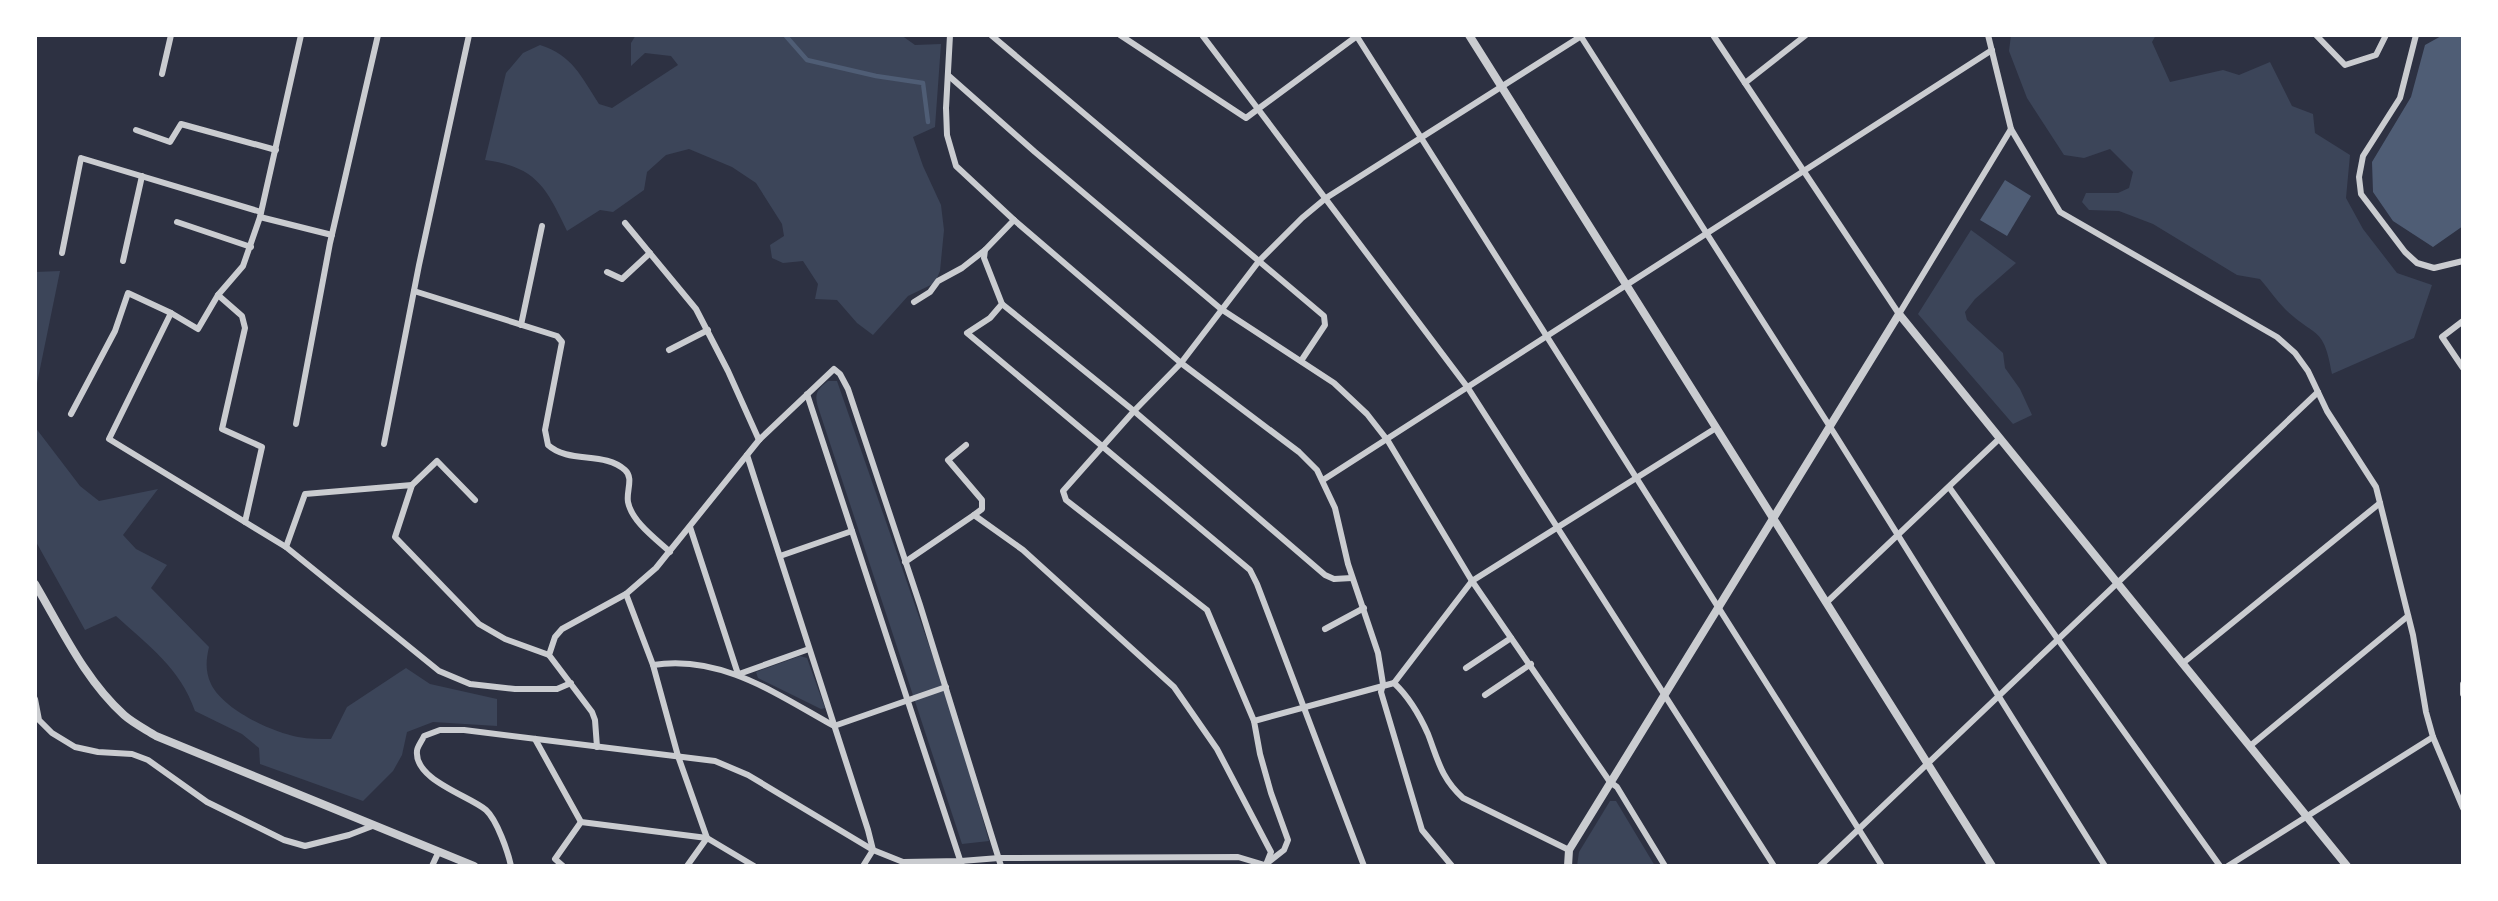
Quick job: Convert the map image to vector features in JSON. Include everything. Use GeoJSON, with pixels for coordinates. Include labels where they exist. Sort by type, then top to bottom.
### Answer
{"type":"FeatureCollection","features":[{"type":"Feature","properties":{"kind":"street"},"geometry":{"type":"LineString","coordinates":[[162,74],[171,35]]}},
{"type":"Feature","properties":{"kind":"street"},"geometry":{"type":"LineString","coordinates":[[72,414],[115,331],[128,293],[198,329],[218,295],[243,266],[260,215],[301,35]]}},
{"type":"Feature","properties":{"kind":"street"},"geometry":{"type":"LineString","coordinates":[[296,425],[304,391],[309,345],[332,235],[378,35]]}},
{"type":"Feature","properties":{"kind":"street"},"geometry":{"type":"LineString","coordinates":[[384,444],[469,35]]}},
{"type":"Feature","properties":{"kind":"street"},"geometry":{"type":"LineString","coordinates":[[950,35],[947,135],[956,166],[1014,220],[1181,362],[1299,452],[1317,470],[1335,508],[1352,578],[1378,653],[1383,684],[1381,692],[1422,830],[1452,866]]}},
{"type":"Feature","properties":{"kind":"street"},"geometry":{"type":"LineString","coordinates":[[991,35],[1324,316],[1325,325],[1301,361]]}},
{"type":"Feature","properties":{"kind":"street"},"geometry":{"type":"LineString","coordinates":[[1119,35],[1245,118],[1356,36],[1882,866]]}},
{"type":"Feature","properties":{"kind":"street"},"geometry":{"type":"LineString","coordinates":[[1202,35],[1468,388],[1774,866]]}},
{"type":"Feature","properties":{"kind":"street"},"geometry":{"type":"LineString","coordinates":[[1469,35],[1992,866]]}},
{"type":"Feature","properties":{"kind":"street"},"geometry":{"type":"LineString","coordinates":[[1267,865],[1284,850],[1289,840],[1271,793],[1254,721],[1207,610],[1066,500],[1063,491],[1181,362],[1259,261],[1302,219],[1326,198],[1581,35],[2105,866]]}},
{"type":"Feature","properties":{"kind":"street"},"geometry":{"type":"LineString","coordinates":[[1713,35],[1899,314],[2347,866]]}},
{"type":"Feature","properties":{"kind":"street"},"geometry":{"type":"LineString","coordinates":[[1745,83],[1806,35]]}},
{"type":"Feature","properties":{"kind":"street"},"geometry":{"type":"LineString","coordinates":[[1988,35],[2011,129],[2060,212],[2277,337],[2295,353],[2308,371],[2328,411],[2376,487],[2408,616],[2426,712],[2433,737],[2463,808]]}},
{"type":"Feature","properties":{"kind":"street"},"geometry":{"type":"LineString","coordinates":[[2316,35],[2346,65],[2376,55],[2386,35]]}},
{"type":"Feature","properties":{"kind":"street"},"geometry":{"type":"LineString","coordinates":[[2416,35],[2400,98],[2363,156],[2359,186],[2374,212],[2405,252],[2417,262],[2441,268],[2463,261]]}},
{"type":"Feature","properties":{"kind":"street"},"geometry":{"type":"LineString","coordinates":[[1323,480],[1992,50]]}},
{"type":"Feature","properties":{"kind":"street"},"geometry":{"type":"LineString","coordinates":[[949,76],[1117,223],[1221,309],[1334,383],[1367,414],[1388,440],[1472,581],[1610,782],[1619,790],[1665,866]]}},
{"type":"Feature","properties":{"kind":"street"},"geometry":{"type":"LineString","coordinates":[[136,131],[170,142],[181,124],[276,150]]}},
{"type":"Feature","properties":{"kind":"street"},"geometry":{"type":"LineString","coordinates":[[1567,866],[1569,850],[2011,129]]}},
{"type":"Feature","properties":{"kind":"street"},"geometry":{"type":"LineString","coordinates":[[62,253],[81,158],[332,235]]}},
{"type":"Feature","properties":{"kind":"street"},"geometry":{"type":"LineString","coordinates":[[123,261],[142,176]]}},
{"type":"Feature","properties":{"kind":"street"},"geometry":{"type":"LineString","coordinates":[[914,302],[930,292],[938,281],[962,268],[985,250],[1014,220]]}},
{"type":"Feature","properties":{"kind":"street"},"geometry":{"type":"LineString","coordinates":[[177,222],[250,247]]}},
{"type":"Feature","properties":{"kind":"street"},"geometry":{"type":"LineString","coordinates":[[625,223],[696,309],[759,440]]}},
{"type":"Feature","properties":{"kind":"street"},"geometry":{"type":"LineString","coordinates":[[521,325],[542,226]]}},
{"type":"Feature","properties":{"kind":"street"},"geometry":{"type":"LineString","coordinates":[[985,250],[984,258],[1002,304],[1134,411],[1325,575],[1334,579],[1352,578]]}},
{"type":"Feature","properties":{"kind":"street"},"geometry":{"type":"LineString","coordinates":[[607,272],[622,279],[650,253]]}},
{"type":"Feature","properties":{"kind":"street"},"geometry":{"type":"LineString","coordinates":[[414,291],[557,336],[562,342],[545,430],[548,445],[561,454],[614,463],[627,471],[630,478],[628,502],[635,516],[670,552]]}},
{"type":"Feature","properties":{"kind":"street"},"geometry":{"type":"LineString","coordinates":[[218,295],[242,316],[245,328],[222,429],[262,447],[245,522]]}},
{"type":"Feature","properties":{"kind":"street"},"geometry":{"type":"LineString","coordinates":[[1002,304],[990,317],[967,332],[1250,570],[1364,866]]}},
{"type":"Feature","properties":{"kind":"street"},"geometry":{"type":"LineString","coordinates":[[171,313],[109,439],[286,547],[439,671],[470,684],[515,689],[557,689],[571,683]]}},
{"type":"Feature","properties":{"kind":"street"},"geometry":{"type":"LineString","coordinates":[[2463,321],[2442,337],[2463,368]]}},
{"type":"Feature","properties":{"kind":"street"},"geometry":{"type":"LineString","coordinates":[[669,350],[708,330]]}},
{"type":"Feature","properties":{"kind":"street"},"geometry":{"type":"LineString","coordinates":[[549,655],[555,637],[562,629],[626,594],[670,552],[759,440],[834,369],[841,374],[848,389],[1002,866]]}},
{"type":"Feature","properties":{"kind":"street"},"geometry":{"type":"LineString","coordinates":[[1820,866],[2318,392]]}},
{"type":"Feature","properties":{"kind":"street"},"geometry":{"type":"LineString","coordinates":[[807,394],[962,864]]}},
{"type":"Feature","properties":{"kind":"street"},"geometry":{"type":"LineString","coordinates":[[1254,721],[1394,683],[1472,581],[1716,428]]}},
{"type":"Feature","properties":{"kind":"street"},"geometry":{"type":"LineString","coordinates":[[1826,603],[2000,438]]}},
{"type":"Feature","properties":{"kind":"street"},"geometry":{"type":"LineString","coordinates":[[905,562],[982,509],[982,500],[948,460],[966,445]]}},
{"type":"Feature","properties":{"kind":"street"},"geometry":{"type":"LineString","coordinates":[[747,454],[873,850],[863,866]]}},
{"type":"Feature","properties":{"kind":"street"},"geometry":{"type":"LineString","coordinates":[[475,500],[437,461],[412,485],[395,537],[479,624],[505,639],[549,655],[592,712],[597,747]]}},
{"type":"Feature","properties":{"kind":"street"},"geometry":{"type":"LineString","coordinates":[[286,547],[305,494],[412,485]]}},
{"type":"Feature","properties":{"kind":"street"},"geometry":{"type":"LineString","coordinates":[[1949,486],[2220,866]]}},
{"type":"Feature","properties":{"kind":"street"},"geometry":{"type":"LineString","coordinates":[[2183,663],[2380,503]]}},
{"type":"Feature","properties":{"kind":"street"},"geometry":{"type":"LineString","coordinates":[[974,515],[1023,550],[1174,687],[1217,750],[1271,852],[1267,865]]}},
{"type":"Feature","properties":{"kind":"street"},"geometry":{"type":"LineString","coordinates":[[690,527],[738,674]]}},
{"type":"Feature","properties":{"kind":"street"},"geometry":{"type":"LineString","coordinates":[[780,556],[852,531]]}},
{"type":"Feature","properties":{"kind":"street"},"geometry":{"type":"LineString","coordinates":[[35,584],[90,676],[126,716],[156,736],[474,866]]}},
{"type":"Feature","properties":{"kind":"street"},"geometry":{"type":"LineString","coordinates":[[626,594],[653,665],[678,756],[707,838]]}},
{"type":"Feature","properties":{"kind":"street"},"geometry":{"type":"LineString","coordinates":[[1325,629],[1364,608]]}},
{"type":"Feature","properties":{"kind":"street"},"geometry":{"type":"LineString","coordinates":[[2250,746],[2408,616]]}},
{"type":"Feature","properties":{"kind":"street"},"geometry":{"type":"LineString","coordinates":[[1466,668],[1511,638]]}},
{"type":"Feature","properties":{"kind":"street"},"geometry":{"type":"LineString","coordinates":[[738,674],[810,649]]}},
{"type":"Feature","properties":{"kind":"street"},"geometry":{"type":"LineString","coordinates":[[653,665],[681,662],[738,674],[834,726],[946,687]]}},
{"type":"Feature","properties":{"kind":"street"},"geometry":{"type":"LineString","coordinates":[[1485,695],[1531,664]]}},
{"type":"Feature","properties":{"kind":"street"},"geometry":{"type":"LineString","coordinates":[[1394,683],[1402,691],[1426,731],[1440,768],[1450,785],[1463,797],[1569,850]]}},
{"type":"Feature","properties":{"kind":"street"},"geometry":{"type":"LineString","coordinates":[[2463,684],[2463,694]]}},
{"type":"Feature","properties":{"kind":"street"},"geometry":{"type":"LineString","coordinates":[[35,699],[39,720],[52,733],[75,747],[98,752],[132,754],[148,760],[207,802],[284,840],[305,846],[377,825]]}},
{"type":"Feature","properties":{"kind":"street"},"geometry":{"type":"LineString","coordinates":[[511,866],[497,828],[487,811],[445,788],[419,764],[417,751],[424,736],[440,730],[464,730],[715,761],[748,775],[873,850],[903,862],[962,864],[999,858],[1238,857],[1267,865]]}},
{"type":"Feature","properties":{"kind":"street"},"geometry":{"type":"LineString","coordinates":[[2228,866],[2433,737]]}},
{"type":"Feature","properties":{"kind":"street"},"geometry":{"type":"LineString","coordinates":[[535,739],[581,822]]}},
{"type":"Feature","properties":{"kind":"street"},"geometry":{"type":"LineString","coordinates":[[581,822],[707,838],[754,866]]}},
{"type":"Feature","properties":{"kind":"street"},"geometry":{"type":"LineString","coordinates":[[564,866],[555,859],[581,822]]}},
{"type":"Feature","properties":{"kind":"street"},"geometry":{"type":"LineString","coordinates":[[687,866],[707,838]]}},
{"type":"Feature","properties":{"kind":"street"},"geometry":{"type":"LineString","coordinates":[[432,866],[439,851]]}},
{"type":"Feature","properties":{"kind":"shaded area"},"geometry":{"type":"Polygon","coordinates":[[[636,35],[901,35],[915,45],[941,44],[935,127],[913,137],[941,205],[944,230],[940,271],[935,283],[908,296],[873,335],[857,323],[837,300],[815,299],[818,284],[803,261],[783,263],[772,258],[770,245],[784,236],[782,224],[756,183],[732,167],[689,149],[666,155],[647,172],[644,190],[613,212],[600,210],[567,231],[545,191],[528,174],[502,163],[485,160],[506,73],[523,53],[540,45],[560,54],[575,68],[599,104],[612,108],[678,65],[671,56],[645,53],[631,66],[631,43],[636,35]]]}},
{"type":"Feature","properties":{"kind":"shaded area"},"geometry":{"type":"Polygon","coordinates":[[[2011,35],[2156,35],[2152,42],[2170,82],[2223,70],[2239,75],[2270,62],[2292,106],[2313,114],[2315,133],[2350,155],[2346,198],[2363,229],[2397,273],[2432,285],[2414,338],[2332,374],[2322,340],[2285,309],[2260,279],[2237,275],[2153,224],[2119,211],[2089,210],[2082,202],[2086,193],[2118,193],[2129,188],[2133,172],[2110,149],[2084,158],[2064,155],[2027,98],[2009,51],[2011,35]]]}},
{"type":"Feature","properties":{"kind":"shaded area"},"geometry":{"type":"Polygon","coordinates":[[[2443,35],[2461,35],[2463,38],[2463,226],[2433,247],[2393,221],[2373,192],[2372,162],[2411,97],[2425,45],[2443,35]]]}},
{"type":"Feature","properties":{"kind":"shaded area"},"geometry":{"type":"Polygon","coordinates":[[[2005,180],[2031,196],[2007,236],[1980,220],[2005,180]]]}},
{"type":"Feature","properties":{"kind":"shaded area"},"geometry":{"type":"Polygon","coordinates":[[[1971,230],[2016,263],[1975,299],[1965,312],[1967,320],[2003,353],[2005,368],[2020,389],[2032,415],[2013,424],[1918,314],[1971,230]]]}},
{"type":"Feature","properties":{"kind":"shaded area"},"geometry":{"type":"Polygon","coordinates":[[[60,271],[35,393],[35,272],[60,271]]]}},
{"type":"Feature","properties":{"kind":"shaded area"},"geometry":{"type":"Polygon","coordinates":[[[828,381],[837,381],[950,706],[989,841],[962,844],[818,407],[817,392],[828,381]]]}},
{"type":"Feature","properties":{"kind":"shaded area"},"geometry":{"type":"Polygon","coordinates":[[[35,427],[80,486],[99,501],[158,489],[123,535],[136,549],[167,565],[151,588],[209,647],[207,666],[211,684],[226,702],[249,718],[287,734],[331,739],[347,707],[406,668],[430,684],[497,699],[497,726],[433,722],[407,732],[402,755],[393,771],[363,801],[260,764],[259,748],[242,734],[195,711],[189,696],[172,670],[116,616],[85,630],[35,540],[35,427]]]}},
{"type":"Feature","properties":{"kind":"shaded area"},"geometry":{"type":"Polygon","coordinates":[[[800,656],[807,658],[825,708],[821,709],[758,678],[756,672],[800,656]]]}},
{"type":"Feature","properties":{"kind":"shaded area"},"geometry":{"type":"Polygon","coordinates":[[[1610,801],[1616,801],[1655,866],[1577,866],[1579,852],[1610,801]]]}},
{"type":"Feature","properties":{"kind":"waterway"},"geometry":{"type":"LineString","coordinates":[[785,35],[807,60],[876,76],[923,83],[928,122]]}}]}
